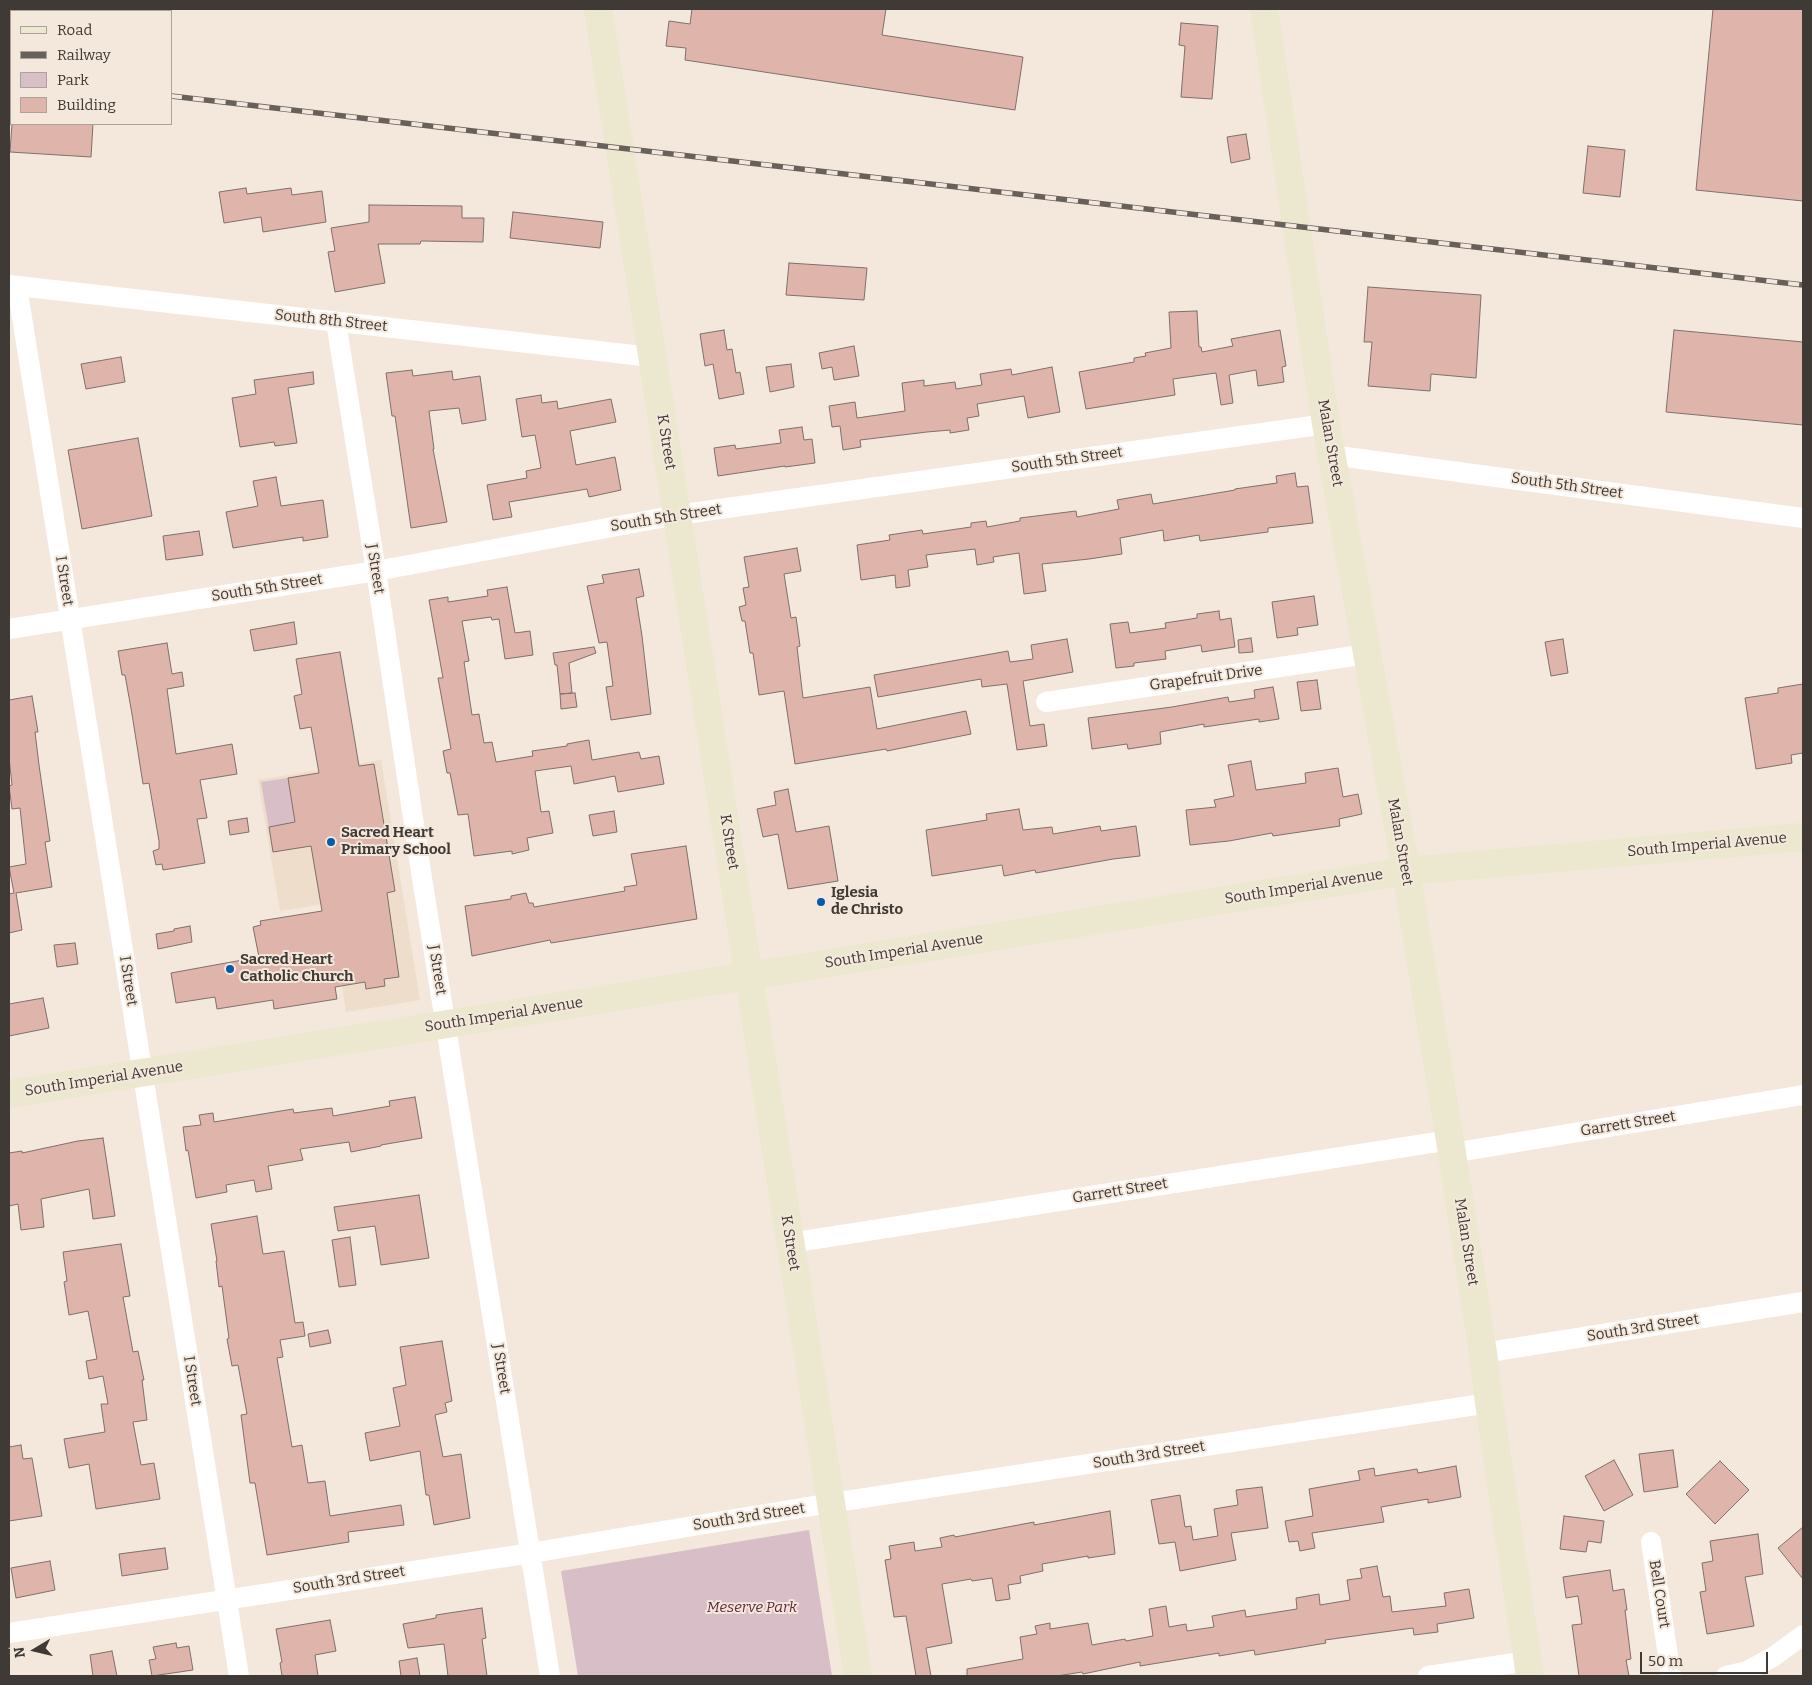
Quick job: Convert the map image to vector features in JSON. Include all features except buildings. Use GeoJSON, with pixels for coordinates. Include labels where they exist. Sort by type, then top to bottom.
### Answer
{"type":"FeatureCollection","features":[{"type":"Feature","properties":{"kind":"street","name":"K Street"},"geometry":{"type":"LineString","coordinates":[[598,9],[858,1676]]}},
{"type":"Feature","properties":{"kind":"street","name":"Malan Street"},"geometry":{"type":"LineString","coordinates":[[1264,9],[1326,424],[1406,871],[1451,1147],[1529,1668]]}},
{"type":"Feature","properties":{"kind":"street","name":"South 8th Street"},"geometry":{"type":"LineString","coordinates":[[13,285],[652,357]]}},
{"type":"Feature","properties":{"kind":"street","name":"I Street"},"geometry":{"type":"LineString","coordinates":[[13,285],[70,619],[239,1676]]}},
{"type":"Feature","properties":{"kind":"street","name":"J Street"},"geometry":{"type":"LineString","coordinates":[[336,322],[422,878],[550,1676]]}},
{"type":"Feature","properties":{"kind":"street","name":"South 5th Street"},"geometry":{"type":"LineString","coordinates":[[9,629],[376,571],[677,515],[1326,424]]}},
{"type":"Feature","properties":{"kind":"street","name":"South 5th Street"},"geometry":{"type":"LineString","coordinates":[[1332,455],[1803,518]]}},
{"type":"Feature","properties":{"kind":"street","name":"Grapefruit Drive"},"geometry":{"type":"LineString","coordinates":[[1046,702],[1367,654]]}},
{"type":"Feature","properties":{"kind":"street","name":"South Imperial Avenue"},"geometry":{"type":"LineString","coordinates":[[9,1094],[1406,871],[1803,837]]}},
{"type":"Feature","properties":{"kind":"street","name":"Garrett Street"},"geometry":{"type":"LineString","coordinates":[[790,1243],[1803,1095]]}},
{"type":"Feature","properties":{"kind":"street","name":"South 3rd Street"},"geometry":{"type":"LineString","coordinates":[[1483,1353],[1803,1302]]}},
{"type":"Feature","properties":{"kind":"street","name":"South 3rd Street"},"geometry":{"type":"LineString","coordinates":[[9,1633],[227,1598],[530,1553],[831,1503],[1489,1403]]}},
{"type":"Feature","properties":{"kind":"street","name":"Bell Court"},"geometry":{"type":"LineString","coordinates":[[1651,1542],[1671,1676]]}},
{"type":"Feature","properties":{"kind":"street"},"geometry":{"type":"LineString","coordinates":[[1726,1676],[1746,1670],[1773,1657],[1803,1635]]}},
{"type":"Feature","properties":{"kind":"street"},"geometry":{"type":"LineString","coordinates":[[1428,1676],[1529,1668]]}},
{"type":"Feature","properties":{"kind":"shaded area","name":"Sacred Heart Primary School"},"geometry":{"type":"Polygon","coordinates":[[[381,760],[420,1000],[346,1012],[329,903],[280,911],[258,780],[381,760]]]}},
{"type":"Feature","properties":{"kind":"green space"},"geometry":{"type":"Polygon","coordinates":[[[288,778],[299,848],[273,852],[261,782],[288,778]]]}},
{"type":"Feature","properties":{"kind":"green space","name":"Meserve Park"},"geometry":{"type":"Polygon","coordinates":[[[809,1530],[832,1676],[578,1676],[561,1571],[809,1530]]]}},
{"type":"Feature","properties":{"kind":"railway"},"geometry":{"type":"LineString","coordinates":[[172,96],[1803,285]]}},
{"type":"Feature","properties":{"kind":"place","name":"Sacred Heart Primary School"},"geometry":{"type":"Point","coordinates":[331,842]}},
{"type":"Feature","properties":{"kind":"place","name":"Iglesia de Christo"},"geometry":{"type":"Point","coordinates":[821,902]}},
{"type":"Feature","properties":{"kind":"place","name":"Sacred Heart Catholic Church"},"geometry":{"type":"Point","coordinates":[230,969]}}]}
